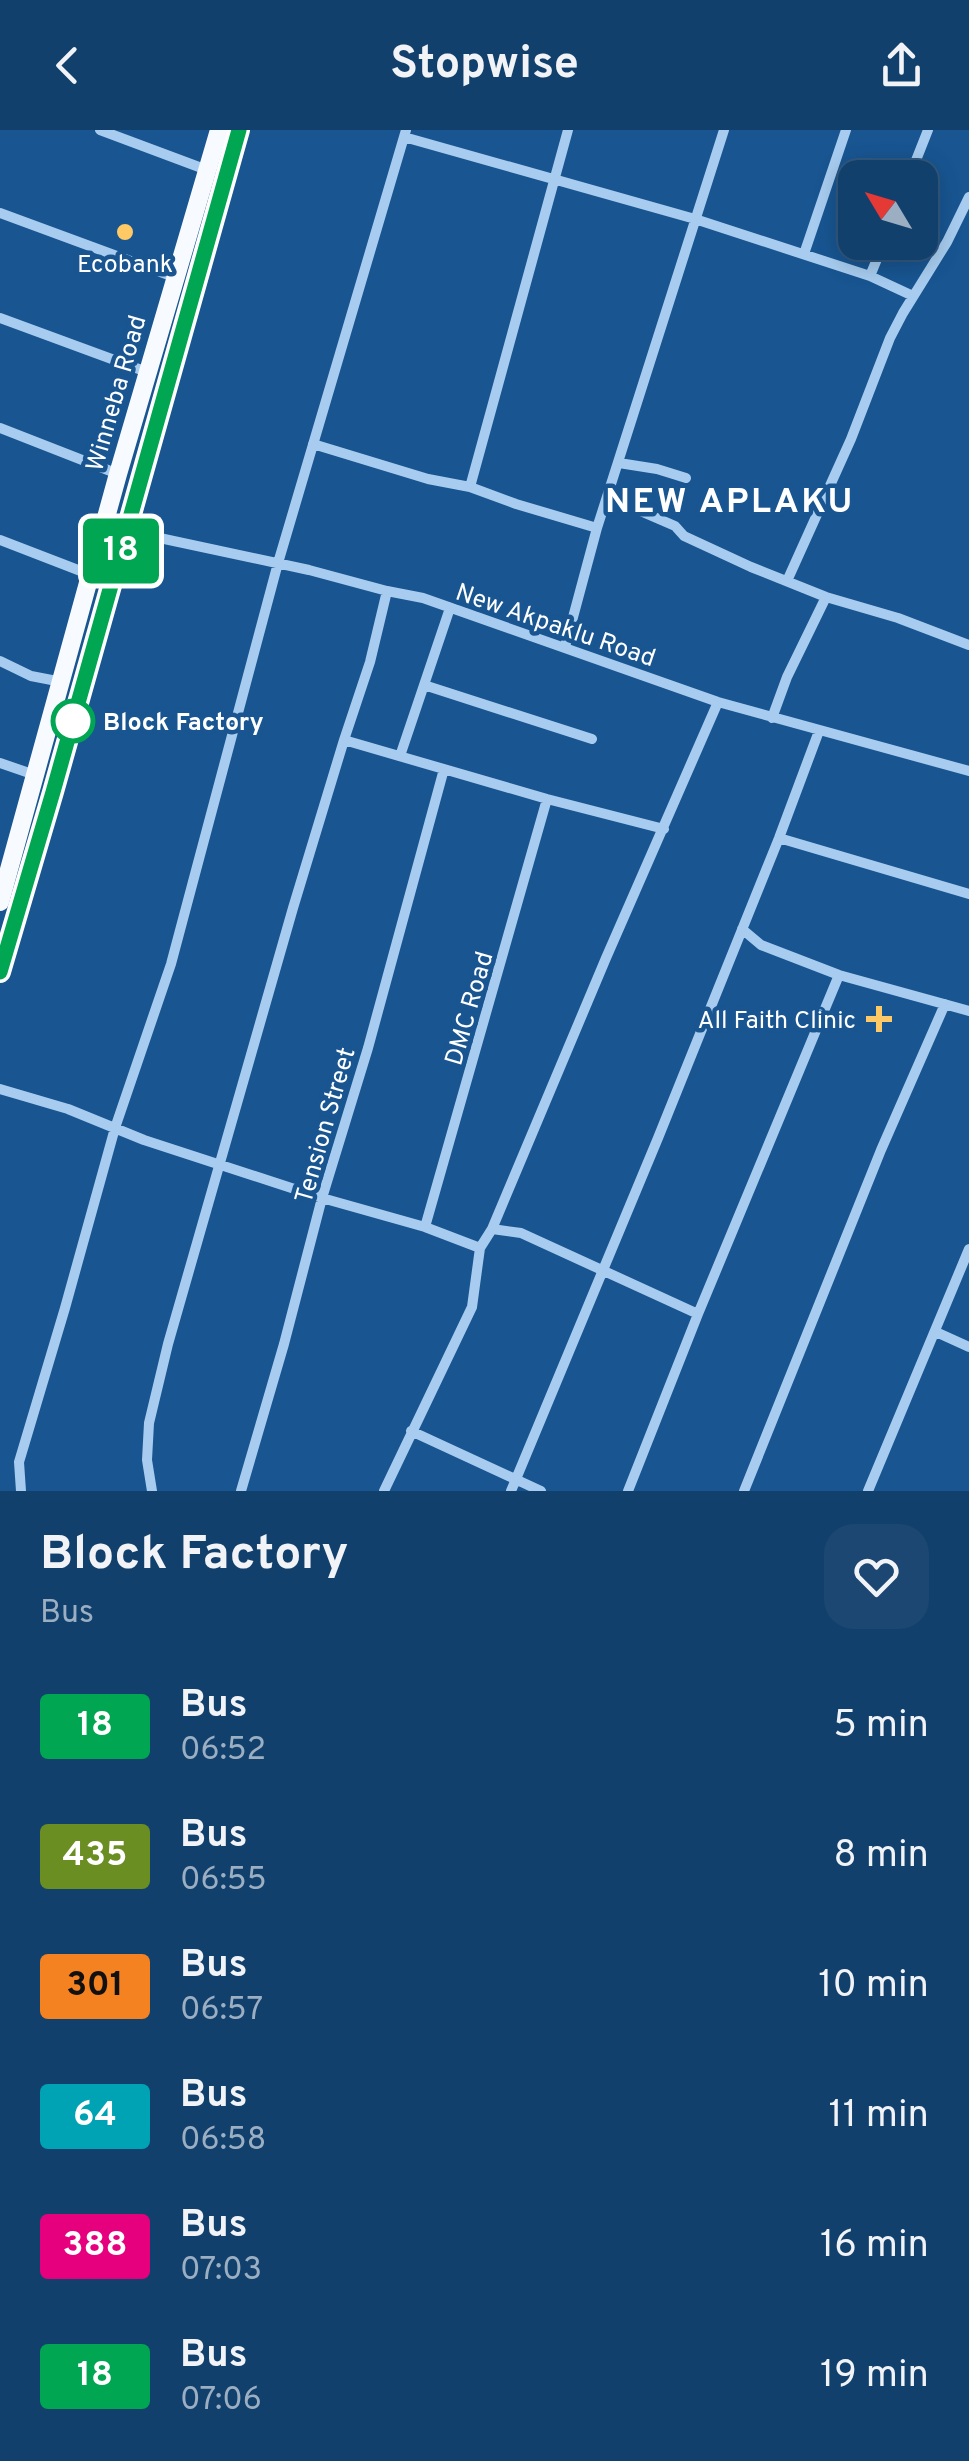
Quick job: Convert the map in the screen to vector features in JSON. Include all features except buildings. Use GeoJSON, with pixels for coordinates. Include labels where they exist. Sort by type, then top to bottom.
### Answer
{"type":"FeatureCollection","features":[{"type":"Feature","properties":{"kind":"highway","name":"Winneba Road"},"geometry":{"type":"LineString","coordinates":[[0,902],[118,474],[219,130]]}},
{"type":"Feature","properties":{"kind":"highway","name":"Winneba Road"},"geometry":{"type":"LineString","coordinates":[[0,969],[239,130]]}},
{"type":"Feature","properties":{"kind":"street"},"geometry":{"type":"LineString","coordinates":[[100,130],[207,170]]}},
{"type":"Feature","properties":{"kind":"street"},"geometry":{"type":"LineString","coordinates":[[470,487],[568,130]]}},
{"type":"Feature","properties":{"kind":"street"},"geometry":{"type":"LineString","coordinates":[[565,646],[596,528],[724,130]]}},
{"type":"Feature","properties":{"kind":"street"},"geometry":{"type":"LineString","coordinates":[[804,254],[846,130]]}},
{"type":"Feature","properties":{"kind":"street"},"geometry":{"type":"LineString","coordinates":[[917,160],[928,130]]}},
{"type":"Feature","properties":{"kind":"street"},"geometry":{"type":"LineString","coordinates":[[21,1491],[19,1462],[115,1128],[171,964],[278,563],[405,134],[695,219],[870,276],[913,296]]}},
{"type":"Feature","properties":{"kind":"street"},"geometry":{"type":"LineString","coordinates":[[787,581],[851,438],[890,338],[969,197]]}},
{"type":"Feature","properties":{"kind":"street"},"geometry":{"type":"LineString","coordinates":[[0,213],[174,277]]}},
{"type":"Feature","properties":{"kind":"street"},"geometry":{"type":"LineString","coordinates":[[870,276],[877,260]]}},
{"type":"Feature","properties":{"kind":"street"},"geometry":{"type":"LineString","coordinates":[[0,318],[147,372]]}},
{"type":"Feature","properties":{"kind":"street"},"geometry":{"type":"LineString","coordinates":[[0,428],[118,474]]}},
{"type":"Feature","properties":{"kind":"street"},"geometry":{"type":"LineString","coordinates":[[313,444],[470,487],[596,528]]}},
{"type":"Feature","properties":{"kind":"street"},"geometry":{"type":"LineString","coordinates":[[619,462],[686,478]]}},
{"type":"Feature","properties":{"kind":"street"},"geometry":{"type":"LineString","coordinates":[[608,498],[676,526],[684,536],[826,597],[898,618],[969,645]]}},
{"type":"Feature","properties":{"kind":"street","name":"New Akpaklu Road"},"geometry":{"type":"LineString","coordinates":[[126,531],[423,598],[718,702],[969,771]]}},
{"type":"Feature","properties":{"kind":"street"},"geometry":{"type":"LineString","coordinates":[[0,540],[91,575]]}},
{"type":"Feature","properties":{"kind":"street"},"geometry":{"type":"LineString","coordinates":[[152,1491],[149,1423],[168,1344],[370,662],[387,592]]}},
{"type":"Feature","properties":{"kind":"street"},"geometry":{"type":"LineString","coordinates":[[772,718],[826,597]]}},
{"type":"Feature","properties":{"kind":"street"},"geometry":{"type":"LineString","coordinates":[[400,756],[450,608]]}},
{"type":"Feature","properties":{"kind":"street"},"geometry":{"type":"LineString","coordinates":[[0,661],[31,676],[62,682]]}},
{"type":"Feature","properties":{"kind":"street"},"geometry":{"type":"LineString","coordinates":[[424,684],[592,739]]}},
{"type":"Feature","properties":{"kind":"street"},"geometry":{"type":"LineString","coordinates":[[384,1491],[472,1306],[480,1248],[492,1229],[718,702]]}},
{"type":"Feature","properties":{"kind":"street"},"geometry":{"type":"LineString","coordinates":[[513,1486],[742,930],[819,731]]}},
{"type":"Feature","properties":{"kind":"street"},"geometry":{"type":"LineString","coordinates":[[344,740],[664,829]]}},
{"type":"Feature","properties":{"kind":"street"},"geometry":{"type":"LineString","coordinates":[[0,763],[36,775]]}},
{"type":"Feature","properties":{"kind":"street","name":"Tension Street"},"geometry":{"type":"LineString","coordinates":[[241,1491],[444,769]]}},
{"type":"Feature","properties":{"kind":"street","name":"DMC Road"},"geometry":{"type":"LineString","coordinates":[[425,1227],[548,799]]}},
{"type":"Feature","properties":{"kind":"street"},"geometry":{"type":"LineString","coordinates":[[778,838],[969,894]]}},
{"type":"Feature","properties":{"kind":"street"},"geometry":{"type":"LineString","coordinates":[[742,930],[761,946],[839,975],[969,1011]]}},
{"type":"Feature","properties":{"kind":"street"},"geometry":{"type":"LineString","coordinates":[[628,1491],[839,975]]}},
{"type":"Feature","properties":{"kind":"street"},"geometry":{"type":"LineString","coordinates":[[744,1491],[881,1150],[945,1004]]}},
{"type":"Feature","properties":{"kind":"street"},"geometry":{"type":"LineString","coordinates":[[0,1089],[68,1109],[144,1140],[425,1227],[480,1248]]}},
{"type":"Feature","properties":{"kind":"street"},"geometry":{"type":"LineString","coordinates":[[492,1229],[521,1233],[698,1314]]}},
{"type":"Feature","properties":{"kind":"street"},"geometry":{"type":"LineString","coordinates":[[868,1491],[969,1249]]}},
{"type":"Feature","properties":{"kind":"street"},"geometry":{"type":"LineString","coordinates":[[936,1332],[969,1347]]}},
{"type":"Feature","properties":{"kind":"street"},"geometry":{"type":"LineString","coordinates":[[412,1430],[513,1486],[541,1491]]}},
{"type":"Feature","properties":{"kind":"bus line","name":"18"},"geometry":{"type":"LineString","coordinates":[[0,972],[239,130]]}},
{"type":"Feature","properties":{"kind":"place","name":"Ecobank"},"geometry":{"type":"Point","coordinates":[125,232]}},
{"type":"Feature","properties":{"kind":"place","name":"Block Factory"},"geometry":{"type":"Point","coordinates":[73,721]}},
{"type":"Feature","properties":{"kind":"place","name":"All Faith Clinic"},"geometry":{"type":"Point","coordinates":[879,1019]}},
{"type":"Feature","properties":{"kind":"district","name":"NEW APLAKU"},"geometry":{"type":"Point","coordinates":[730,500]}}]}
